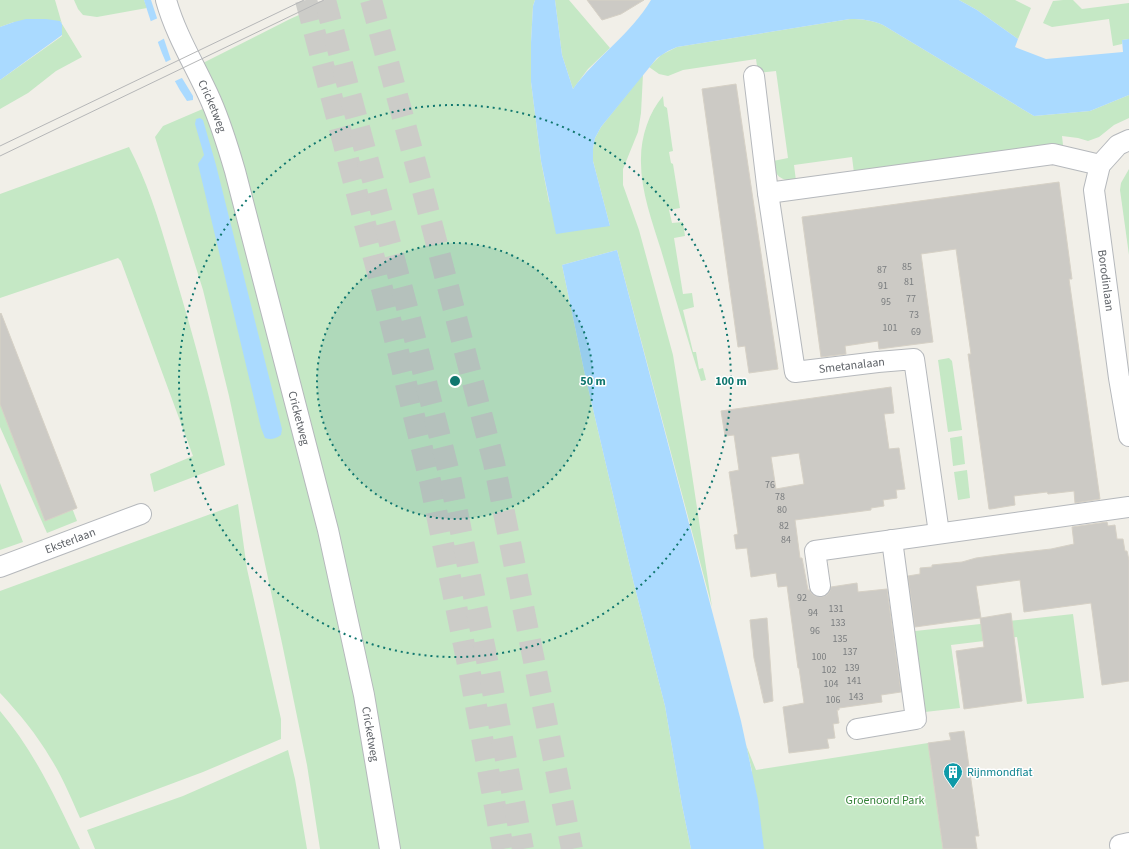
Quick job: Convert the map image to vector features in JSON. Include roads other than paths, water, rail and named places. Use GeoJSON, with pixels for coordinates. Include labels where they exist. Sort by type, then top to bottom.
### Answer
{"type":"FeatureCollection","features":[{"type":"Feature","properties":{"kind":"street","name":"Cricketweg"},"geometry":{"type":"LineString","coordinates":[[166,0],[172,19],[223,132],[237,179],[328,530],[364,695],[390,849]]}},
{"type":"Feature","properties":{"kind":"street","name":"Smetanalaan"},"geometry":{"type":"LineString","coordinates":[[754,76],[768,193],[795,372],[914,358],[939,533]]}},
{"type":"Feature","properties":{"kind":"street","name":"Borodinlaan"},"geometry":{"type":"LineString","coordinates":[[1129,140],[1118,145],[1100,165],[1094,190],[1124,377],[1129,436]]}},
{"type":"Feature","properties":{"kind":"street"},"geometry":{"type":"LineString","coordinates":[[768,193],[1053,154],[1100,165]]}},
{"type":"Feature","properties":{"kind":"street"},"geometry":{"type":"LineString","coordinates":[[820,586],[815,551],[1129,507]]}},
{"type":"Feature","properties":{"kind":"street","name":"Eksterlaan"},"geometry":{"type":"LineString","coordinates":[[0,567],[141,514]]}},
{"type":"Feature","properties":{"kind":"street"},"geometry":{"type":"LineString","coordinates":[[857,729],[916,720],[892,540]]}},
{"type":"Feature","properties":{"kind":"water"},"geometry":{"type":"Polygon","coordinates":[[[144,0],[151,0],[171,60],[193,96],[193,100],[187,101],[167,65],[144,0]]]}},
{"type":"Feature","properties":{"kind":"water"},"geometry":{"type":"Polygon","coordinates":[[[535,0],[555,0],[562,55],[573,89],[592,66],[634,24],[651,0],[959,0],[977,10],[1018,39],[1015,47],[1046,59],[1123,52],[1122,40],[1129,39],[1129,95],[1090,111],[1034,116],[883,25],[863,20],[850,19],[677,47],[657,58],[601,127],[595,138],[593,161],[610,226],[556,234],[541,161],[531,82],[531,42],[533,6],[535,0]]]}},
{"type":"Feature","properties":{"kind":"water"},"geometry":{"type":"Polygon","coordinates":[[[26,19],[60,21],[62,24],[62,35],[0,80],[0,27],[26,19]]]}},
{"type":"Feature","properties":{"kind":"water"},"geometry":{"type":"Polygon","coordinates":[[[200,118],[203,120],[216,165],[282,429],[281,435],[273,439],[265,438],[261,428],[198,164],[204,155],[195,124],[196,119],[200,118]]]}},
{"type":"Feature","properties":{"kind":"water"},"geometry":{"type":"Polygon","coordinates":[[[617,250],[741,721],[758,800],[764,849],[691,849],[665,706],[634,584],[585,375],[562,265],[617,250]]]}},
{"type":"Feature","properties":{"kind":"tunnel"},"geometry":{"type":"LineString","coordinates":[[306,0],[390,319],[430,481],[470,674],[503,849]]}},
{"type":"Feature","properties":{"kind":"tunnel"},"geometry":{"type":"LineString","coordinates":[[325,0],[409,315],[450,477],[523,849]]}},
{"type":"Feature","properties":{"kind":"tunnel"},"geometry":{"type":"LineString","coordinates":[[371,0],[423,191],[494,463],[572,849]]}},
{"type":"Feature","properties":{"kind":"tram line"},"geometry":{"type":"LineString","coordinates":[[0,146],[304,0]]}},
{"type":"Feature","properties":{"kind":"tram line"},"geometry":{"type":"LineString","coordinates":[[0,156],[324,0]]}},
{"type":"Feature","properties":{"kind":"place","name":"Rijnmondflat"},"geometry":{"type":"Point","coordinates":[953,789]}},
{"type":"Feature","properties":{"kind":"park label","name":"Groenoord Park"},"geometry":{"type":"Point","coordinates":[885,800]}}]}
